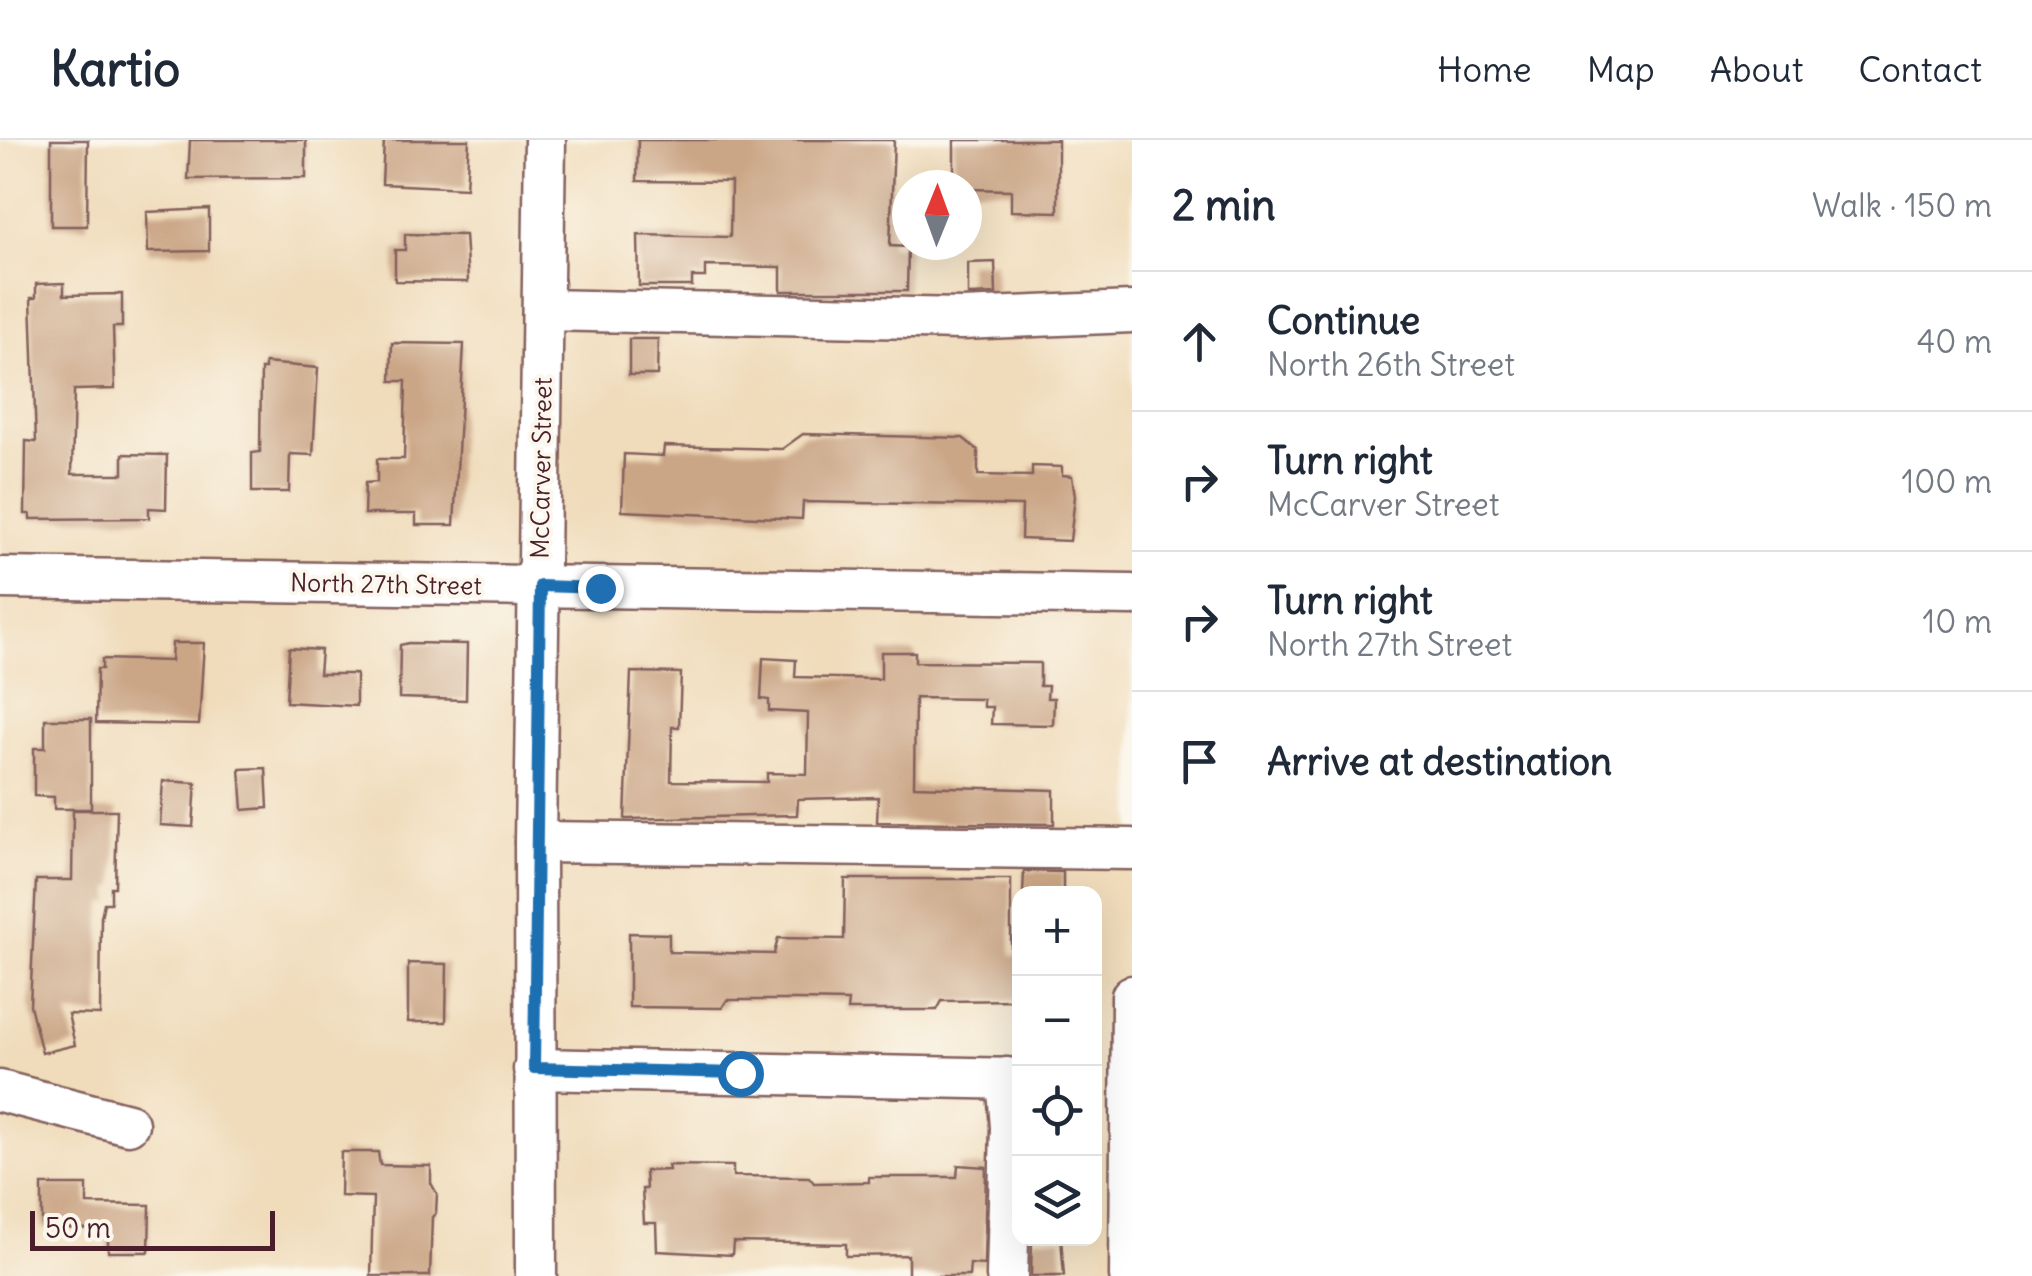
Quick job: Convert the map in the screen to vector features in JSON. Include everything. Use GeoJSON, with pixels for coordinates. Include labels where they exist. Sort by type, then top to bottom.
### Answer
{"type":"FeatureCollection","features":[{"type":"Feature","properties":{"kind":"street","name":"McCarver Street"},"geometry":{"type":"LineString","coordinates":[[536,1276],[534,1068],[545,140]]}},
{"type":"Feature","properties":{"kind":"street"},"geometry":{"type":"LineString","coordinates":[[543,310],[962,320],[1132,312]]}},
{"type":"Feature","properties":{"kind":"street","name":"North 27th Street"},"geometry":{"type":"LineString","coordinates":[[0,578],[1132,595]]}},
{"type":"Feature","properties":{"kind":"street"},"geometry":{"type":"LineString","coordinates":[[536,842],[1132,849]]}},
{"type":"Feature","properties":{"kind":"street"},"geometry":{"type":"LineString","coordinates":[[1130,1276],[1118,1086],[1132,996]]}},
{"type":"Feature","properties":{"kind":"street"},"geometry":{"type":"LineString","coordinates":[[534,1068],[1012,1078]]}},
{"type":"Feature","properties":{"kind":"street"},"geometry":{"type":"LineString","coordinates":[[0,1091],[128,1124]]}},
{"type":"Feature","properties":{"kind":"street"},"geometry":{"type":"LineString","coordinates":[[1007,1276],[1012,1103]]}},
{"type":"Feature","properties":{"kind":"building"},"geometry":{"type":"Polygon","coordinates":[[[51,140],[88,140],[87,226],[51,226],[51,140]]]}},
{"type":"Feature","properties":{"kind":"building"},"geometry":{"type":"Polygon","coordinates":[[[190,140],[306,140],[306,178],[188,179],[190,140]]]}},
{"type":"Feature","properties":{"kind":"building"},"geometry":{"type":"Polygon","coordinates":[[[384,140],[469,140],[466,188],[382,184],[384,140]]]}},
{"type":"Feature","properties":{"kind":"building"},"geometry":{"type":"Polygon","coordinates":[[[638,140],[894,140],[890,246],[892,260],[908,260],[907,291],[781,291],[781,267],[705,266],[705,277],[692,277],[692,286],[639,286],[638,235],[730,237],[731,182],[637,181],[638,140]]]}},
{"type":"Feature","properties":{"kind":"building"},"geometry":{"type":"Polygon","coordinates":[[[954,140],[1058,140],[1058,212],[1011,211],[1011,190],[982,189],[982,170],[954,170],[954,140]]]}},
{"type":"Feature","properties":{"kind":"building"},"geometry":{"type":"Polygon","coordinates":[[[209,209],[209,251],[148,252],[147,212],[209,209]]]}},
{"type":"Feature","properties":{"kind":"building"},"geometry":{"type":"Polygon","coordinates":[[[405,234],[465,235],[468,282],[395,281],[395,250],[405,250],[405,234]]]}},
{"type":"Feature","properties":{"kind":"building"},"geometry":{"type":"Polygon","coordinates":[[[995,262],[996,294],[968,295],[968,263],[995,262]]]}},
{"type":"Feature","properties":{"kind":"building"},"geometry":{"type":"Polygon","coordinates":[[[64,283],[64,295],[122,294],[122,327],[113,327],[115,389],[74,390],[72,474],[123,474],[123,454],[167,455],[166,509],[149,508],[149,518],[30,519],[30,514],[25,514],[26,441],[36,442],[31,298],[36,298],[36,284],[64,283]]]}},
{"type":"Feature","properties":{"kind":"building"},"geometry":{"type":"Polygon","coordinates":[[[629,339],[658,339],[657,375],[629,375],[629,339]]]}},
{"type":"Feature","properties":{"kind":"building"},"geometry":{"type":"Polygon","coordinates":[[[392,343],[464,344],[454,525],[416,525],[416,514],[364,514],[365,483],[377,482],[377,459],[404,459],[406,381],[391,381],[392,343]]]}},
{"type":"Feature","properties":{"kind":"building"},"geometry":{"type":"Polygon","coordinates":[[[265,363],[318,368],[313,455],[290,454],[289,492],[252,492],[252,453],[260,452],[261,369],[265,369],[265,363]]]}},
{"type":"Feature","properties":{"kind":"building"},"geometry":{"type":"Polygon","coordinates":[[[803,434],[963,438],[978,450],[978,475],[1032,476],[1032,466],[1062,467],[1062,475],[1072,476],[1075,496],[1070,541],[1021,539],[1022,506],[803,502],[802,519],[622,511],[624,454],[663,456],[664,446],[782,449],[803,434]]]}},
{"type":"Feature","properties":{"kind":"building"},"geometry":{"type":"Polygon","coordinates":[[[172,643],[204,643],[199,725],[96,723],[97,669],[102,669],[102,659],[171,661],[172,643]]]}},
{"type":"Feature","properties":{"kind":"building"},"geometry":{"type":"Polygon","coordinates":[[[467,644],[466,700],[399,698],[400,645],[467,644]]]}},
{"type":"Feature","properties":{"kind":"building"},"geometry":{"type":"Polygon","coordinates":[[[289,648],[321,650],[319,674],[356,674],[356,706],[286,702],[289,648]]]}},
{"type":"Feature","properties":{"kind":"building"},"geometry":{"type":"Polygon","coordinates":[[[881,652],[915,652],[915,662],[1040,663],[1040,686],[1048,686],[1047,698],[1054,698],[1053,725],[991,724],[992,707],[983,707],[983,699],[915,698],[914,786],[1054,790],[1054,824],[877,822],[878,797],[798,799],[797,815],[625,819],[631,672],[681,673],[679,727],[672,727],[671,781],[767,782],[767,773],[807,774],[808,713],[769,711],[769,700],[761,699],[763,658],[796,660],[795,677],[881,679],[881,652]]]}},
{"type":"Feature","properties":{"kind":"building"},"geometry":{"type":"Polygon","coordinates":[[[45,719],[91,719],[91,809],[54,809],[54,797],[34,796],[34,748],[45,748],[45,719]]]}},
{"type":"Feature","properties":{"kind":"building"},"geometry":{"type":"Polygon","coordinates":[[[266,768],[268,808],[243,810],[240,769],[266,768]]]}},
{"type":"Feature","properties":{"kind":"building"},"geometry":{"type":"Polygon","coordinates":[[[163,781],[196,783],[193,827],[160,825],[163,781]]]}},
{"type":"Feature","properties":{"kind":"building"},"geometry":{"type":"Polygon","coordinates":[[[73,810],[117,810],[115,887],[111,887],[111,903],[104,903],[101,917],[100,1015],[68,1014],[75,1045],[42,1053],[30,1005],[36,880],[72,880],[73,810]]]}},
{"type":"Feature","properties":{"kind":"building"},"geometry":{"type":"Polygon","coordinates":[[[1024,871],[1063,872],[1063,886],[1023,886],[1024,871]]]}},
{"type":"Feature","properties":{"kind":"building"},"geometry":{"type":"Polygon","coordinates":[[[845,879],[1011,879],[1012,1000],[942,1001],[937,1010],[847,1010],[848,1001],[797,1000],[727,1000],[722,1008],[629,1007],[629,933],[669,934],[669,952],[774,954],[778,938],[844,939],[845,879]]]}},
{"type":"Feature","properties":{"kind":"building"},"geometry":{"type":"Polygon","coordinates":[[[408,963],[447,964],[446,1022],[408,1022],[408,963]]]}},
{"type":"Feature","properties":{"kind":"building"},"geometry":{"type":"Polygon","coordinates":[[[341,1152],[378,1152],[380,1165],[431,1166],[431,1183],[437,1194],[436,1213],[432,1217],[430,1276],[371,1276],[373,1197],[340,1196],[341,1152]]]}},
{"type":"Feature","properties":{"kind":"building"},"geometry":{"type":"Polygon","coordinates":[[[668,1165],[733,1166],[733,1176],[809,1177],[814,1183],[869,1182],[869,1177],[957,1177],[958,1165],[986,1167],[984,1265],[970,1264],[969,1276],[908,1276],[908,1255],[846,1256],[846,1244],[733,1242],[732,1255],[657,1251],[656,1223],[644,1223],[642,1189],[646,1189],[645,1171],[669,1170],[668,1165]]]}},
{"type":"Feature","properties":{"kind":"building"},"geometry":{"type":"Polygon","coordinates":[[[42,1185],[87,1185],[87,1204],[150,1205],[149,1252],[108,1252],[108,1229],[42,1228],[42,1185]]]}},
{"type":"Feature","properties":{"kind":"building"},"geometry":{"type":"Polygon","coordinates":[[[1032,1246],[1062,1246],[1064,1276],[1031,1276],[1032,1246]]]}},
{"type":"Feature","properties":{"kind":"route"},"geometry":{"type":"LineString","coordinates":[[600,588],[540,586],[534,1068],[740,1073]]}}]}
